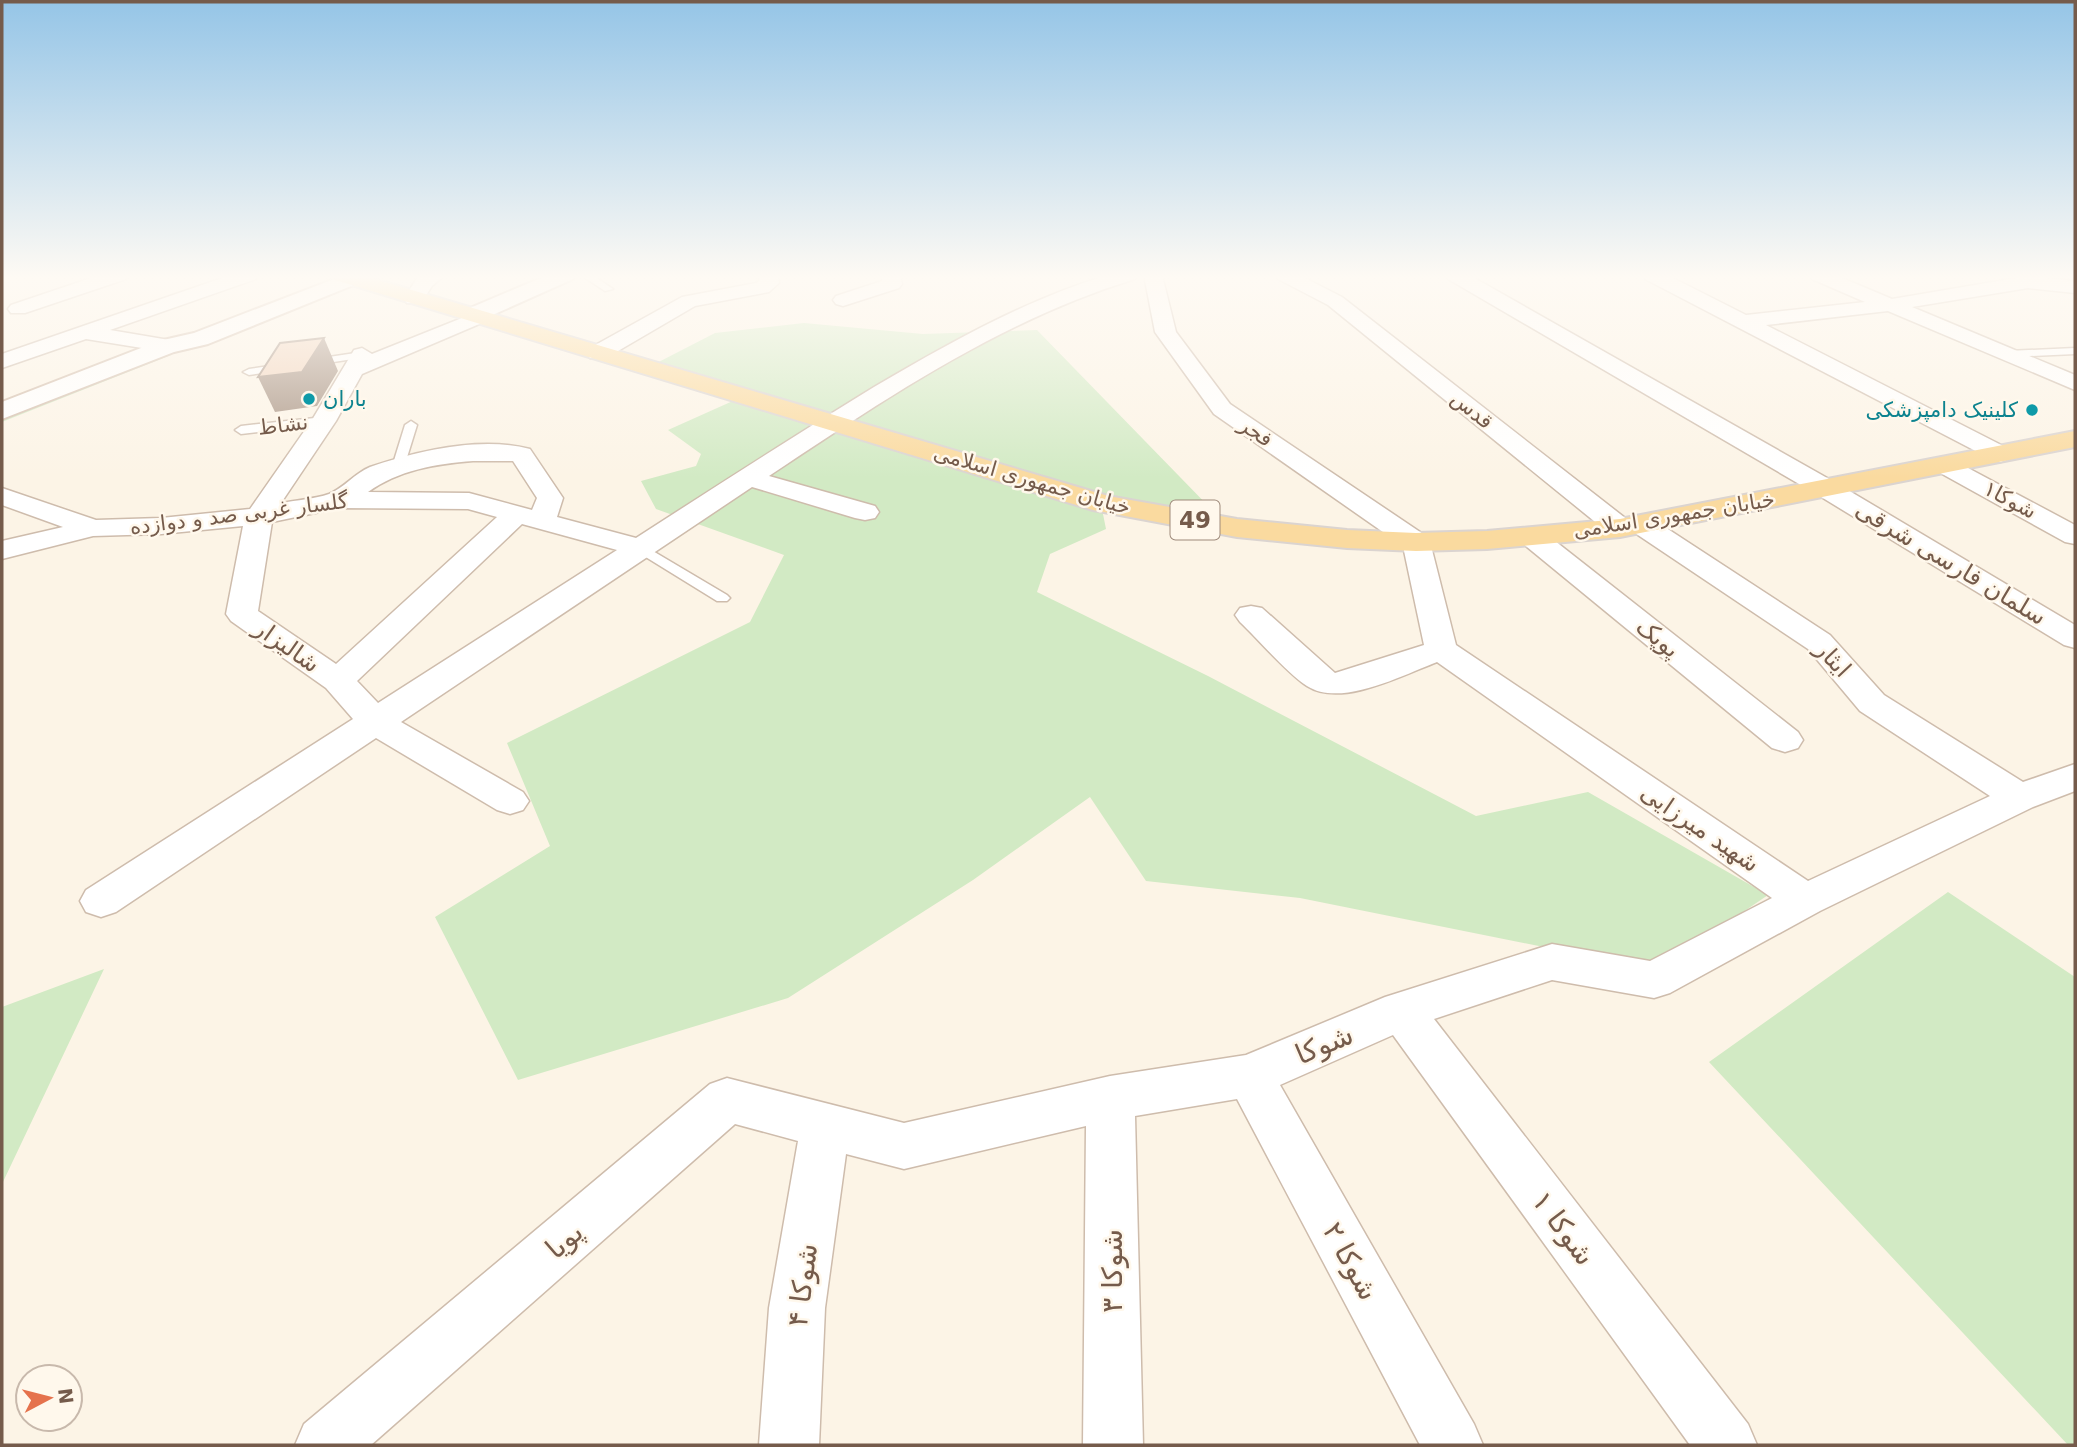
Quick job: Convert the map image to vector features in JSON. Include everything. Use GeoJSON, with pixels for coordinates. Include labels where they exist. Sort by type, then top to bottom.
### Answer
{"type":"FeatureCollection","features":[{"type":"Feature","properties":{"kind":"main road","name":"خیابان جمهوری اسلامی"},"geometry":{"type":"LineString","coordinates":[[562,343],[1104,504],[1237,528],[1347,539],[1416,542],[1531,536],[1631,526],[2075,439]]}},
{"type":"Feature","properties":{"kind":"street"},"geometry":{"type":"LineString","coordinates":[[2,361],[54,343]]}},
{"type":"Feature","properties":{"kind":"street"},"geometry":{"type":"LineString","coordinates":[[146,343],[167,346]]}},
{"type":"Feature","properties":{"kind":"street"},"geometry":{"type":"LineString","coordinates":[[2,411],[167,346],[183,343]]}},
{"type":"Feature","properties":{"kind":"street"},"geometry":{"type":"LineString","coordinates":[[2,424],[189,351],[197,343]]}},
{"type":"Feature","properties":{"kind":"street"},"geometry":{"type":"LineString","coordinates":[[358,363],[410,343]]}},
{"type":"Feature","properties":{"kind":"street"},"geometry":{"type":"LineString","coordinates":[[598,353],[616,343]]}},
{"type":"Feature","properties":{"kind":"street"},"geometry":{"type":"LineString","coordinates":[[101,901],[832,423],[969,343]]}},
{"type":"Feature","properties":{"kind":"street","name":"فجر"},"geometry":{"type":"LineString","coordinates":[[1174,343],[1222,409],[1416,542]]}},
{"type":"Feature","properties":{"kind":"street","name":"قدس"},"geometry":{"type":"LineString","coordinates":[[1390,343],[1631,526]]}},
{"type":"Feature","properties":{"kind":"street","name":"سلمان فارسی شرقی"},"geometry":{"type":"LineString","coordinates":[[1577,343],[2075,638]]}},
{"type":"Feature","properties":{"kind":"street"},"geometry":{"type":"LineString","coordinates":[[1783,343],[2000,454]]}},
{"type":"Feature","properties":{"kind":"street"},"geometry":{"type":"LineString","coordinates":[[1979,343],[2075,383]]}},
{"type":"Feature","properties":{"kind":"street","name":"شالیزار"},"geometry":{"type":"LineString","coordinates":[[358,363],[324,421],[259,516],[242,614],[338,681],[377,723],[510,801]]}},
{"type":"Feature","properties":{"kind":"street"},"geometry":{"type":"LineString","coordinates":[[338,681],[550,498],[521,454],[473,453],[432,457],[376,474],[339,500]]}},
{"type":"Feature","properties":{"kind":"street","name":"شوکا۱"},"geometry":{"type":"LineString","coordinates":[[1944,465],[2075,536]]}},
{"type":"Feature","properties":{"kind":"street"},"geometry":{"type":"LineString","coordinates":[[748,478],[865,512]]}},
{"type":"Feature","properties":{"kind":"street"},"geometry":{"type":"LineString","coordinates":[[2,496],[93,528]]}},
{"type":"Feature","properties":{"kind":"street","name":"گلسار غربی صد و دوازده"},"geometry":{"type":"LineString","coordinates":[[2,550],[93,528],[161,526],[259,516],[339,500],[468,500],[641,548]]}},
{"type":"Feature","properties":{"kind":"street","name":"ایثار"},"geometry":{"type":"LineString","coordinates":[[1631,526],[1819,642],[1872,703],[2020,798]]}},
{"type":"Feature","properties":{"kind":"street","name":"پوپک"},"geometry":{"type":"LineString","coordinates":[[1531,536],[1785,740]]}},
{"type":"Feature","properties":{"kind":"street"},"geometry":{"type":"LineString","coordinates":[[1251,615],[1319,680],[1332,684],[1347,683],[1441,650],[1416,542]]}},
{"type":"Feature","properties":{"kind":"street","name":"شهید میرزایی"},"geometry":{"type":"LineString","coordinates":[[1441,650],[1805,900]]}},
{"type":"Feature","properties":{"kind":"street"},"geometry":{"type":"LineString","coordinates":[[1805,900],[2020,798],[2075,777]]}},
{"type":"Feature","properties":{"kind":"street","name":"شوکا"},"geometry":{"type":"LineString","coordinates":[[825,1126],[904,1146],[1110,1098],[1249,1076],[1401,1011],[1552,962],[1654,979],[1805,900]]}},
{"type":"Feature","properties":{"kind":"street","name":"شوکا ۱"},"geometry":{"type":"LineString","coordinates":[[1401,1011],[1727,1445]]}},
{"type":"Feature","properties":{"kind":"street","name":"شوکا ۲"},"geometry":{"type":"LineString","coordinates":[[1249,1076],[1453,1445]]}},
{"type":"Feature","properties":{"kind":"street","name":"شوکا ۳"},"geometry":{"type":"LineString","coordinates":[[1110,1098],[1113,1445]]}},
{"type":"Feature","properties":{"kind":"street","name":"پویا"},"geometry":{"type":"LineString","coordinates":[[325,1445],[727,1100],[825,1126]]}},
{"type":"Feature","properties":{"kind":"street","name":"شوکا ۴"},"geometry":{"type":"LineString","coordinates":[[789,1445],[797,1308],[825,1126]]}},
{"type":"Feature","properties":{"kind":"lane"},"geometry":{"type":"LineString","coordinates":[[2007,354],[2075,351]]}},
{"type":"Feature","properties":{"kind":"lane"},"geometry":{"type":"LineString","coordinates":[[249,372],[358,363]]}},
{"type":"Feature","properties":{"kind":"lane","name":"نشاط"},"geometry":{"type":"LineString","coordinates":[[242,430],[324,421]]}},
{"type":"Feature","properties":{"kind":"lane"},"geometry":{"type":"LineString","coordinates":[[398,467],[411,425]]}},
{"type":"Feature","properties":{"kind":"lane"},"geometry":{"type":"LineString","coordinates":[[641,548],[722,598]]}},
{"type":"Feature","properties":{"kind":"green space"},"geometry":{"type":"Polygon","coordinates":[[[179,343],[171,355],[2,422],[2,411],[179,343]]]}},
{"type":"Feature","properties":{"kind":"green space"},"geometry":{"type":"Polygon","coordinates":[[[696,343],[1049,343],[1215,513],[1235,526],[1105,503],[647,368],[696,343]]]}},
{"type":"Feature","properties":{"kind":"green space"},"geometry":{"type":"Polygon","coordinates":[[[735,400],[1102,509],[1106,529],[1050,554],[1037,592],[1208,676],[1476,816],[1588,792],[1768,895],[1658,970],[1300,898],[1146,881],[1090,797],[973,880],[788,998],[518,1080],[435,917],[550,846],[507,743],[750,622],[784,555],[656,509],[641,481],[696,466],[701,454],[668,430],[735,400]]]}},
{"type":"Feature","properties":{"kind":"green space"},"geometry":{"type":"Polygon","coordinates":[[[1948,892],[2075,977],[2075,1445],[2068,1445],[1709,1062],[1948,892]]]}},
{"type":"Feature","properties":{"kind":"green space"},"geometry":{"type":"Polygon","coordinates":[[[104,969],[2,1184],[2,1007],[104,969]]]}},
{"type":"Feature","properties":{"kind":"building"},"geometry":{"type":"Polygon","coordinates":[[[280,343],[321,343],[302,372],[258,377],[280,343]]]}},
{"type":"Feature","properties":{"kind":"place","name":"باران"},"geometry":{"type":"Point","coordinates":[309,399]}},
{"type":"Feature","properties":{"kind":"place","name":"کلینیک دامپزشکی"},"geometry":{"type":"Point","coordinates":[2032,410]}}]}
